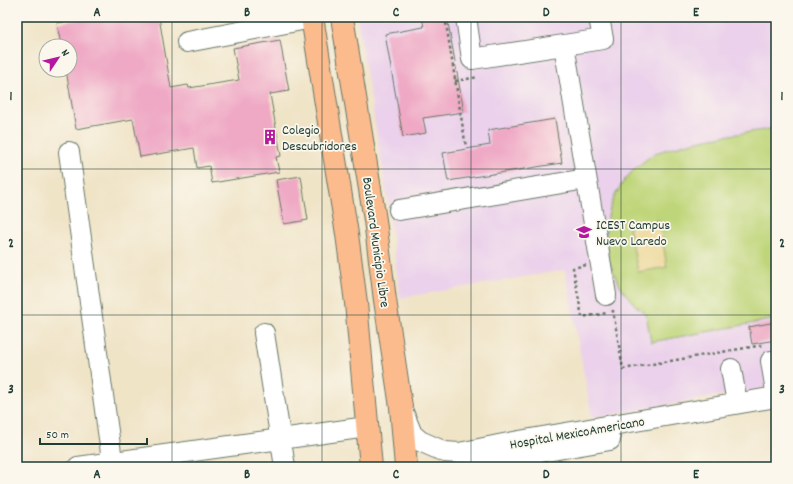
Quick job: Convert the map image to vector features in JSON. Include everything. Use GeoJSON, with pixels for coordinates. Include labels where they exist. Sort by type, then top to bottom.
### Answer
{"type":"FeatureCollection","features":[{"type":"Feature","properties":{"kind":"main road","name":"Boulevard Municipio Libre"},"geometry":{"type":"LineString","coordinates":[[312,17],[346,226],[356,303],[371,467]]}},
{"type":"Feature","properties":{"kind":"main road","name":"Boulevard Municipio Libre"},"geometry":{"type":"LineString","coordinates":[[342,17],[375,220],[401,407],[406,467]]}},
{"type":"Feature","properties":{"kind":"main road"},"geometry":{"type":"LineString","coordinates":[[356,303],[385,300]]}},
{"type":"Feature","properties":{"kind":"street"},"geometry":{"type":"LineString","coordinates":[[187,42],[312,17]]}},
{"type":"Feature","properties":{"kind":"street"},"geometry":{"type":"LineString","coordinates":[[466,17],[472,59],[602,38],[599,17]]}},
{"type":"Feature","properties":{"kind":"street"},"geometry":{"type":"LineString","coordinates":[[564,45],[606,296]]}},
{"type":"Feature","properties":{"kind":"street"},"geometry":{"type":"LineString","coordinates":[[69,152],[112,465]]}},
{"type":"Feature","properties":{"kind":"street"},"geometry":{"type":"LineString","coordinates":[[399,210],[586,179]]}},
{"type":"Feature","properties":{"kind":"street"},"geometry":{"type":"LineString","coordinates":[[264,333],[285,467]]}},
{"type":"Feature","properties":{"kind":"street"},"geometry":{"type":"LineString","coordinates":[[771,361],[776,392]]}},
{"type":"Feature","properties":{"kind":"street"},"geometry":{"type":"LineString","coordinates":[[731,369],[737,404]]}},
{"type":"Feature","properties":{"kind":"street","name":"Hospital MexicoAmericano"},"geometry":{"type":"LineString","coordinates":[[473,467],[478,464],[609,433],[737,404],[776,397]]}},
{"type":"Feature","properties":{"kind":"street","name":"Hospital MexicoAmericano"},"geometry":{"type":"LineString","coordinates":[[401,407],[412,434],[420,441],[439,450],[454,460],[459,453],[519,441],[609,433],[776,410]]}},
{"type":"Feature","properties":{"kind":"street"},"geometry":{"type":"LineString","coordinates":[[78,467],[112,465],[367,427]]}},
{"type":"Feature","properties":{"kind":"path"},"geometry":{"type":"LineString","coordinates":[[445,17],[466,147]]}},
{"type":"Feature","properties":{"kind":"shaded area","name":"ICEST Campus Nuevo Laredo"},"geometry":{"type":"Polygon","coordinates":[[[357,17],[776,17],[776,386],[592,418],[565,270],[400,298],[387,195],[357,17]]]}},
{"type":"Feature","properties":{"kind":"green space"},"geometry":{"type":"Polygon","coordinates":[[[776,128],[776,319],[651,342],[646,314],[629,298],[617,280],[609,260],[606,239],[608,218],[614,198],[625,179],[642,163],[660,151],[697,141],[776,128]]]}},
{"type":"Feature","properties":{"kind":"sand"},"geometry":{"type":"Polygon","coordinates":[[[659,220],[667,267],[638,272],[629,226],[659,220]]]}},
{"type":"Feature","properties":{"kind":"building"},"geometry":{"type":"Polygon","coordinates":[[[92,17],[159,17],[171,88],[188,85],[189,88],[239,80],[233,48],[280,40],[289,91],[270,94],[281,156],[276,157],[279,172],[212,183],[209,166],[197,168],[194,148],[140,157],[133,119],[76,129],[67,78],[78,78],[78,38],[60,38],[57,23],[92,17]]]}},
{"type":"Feature","properties":{"kind":"building"},"geometry":{"type":"Polygon","coordinates":[[[422,17],[447,17],[464,112],[423,118],[426,133],[403,137],[385,34],[424,27],[422,17]]]}},
{"type":"Feature","properties":{"kind":"building"},"geometry":{"type":"Polygon","coordinates":[[[555,119],[562,163],[448,181],[443,153],[490,145],[488,130],[555,119]]]}},
{"type":"Feature","properties":{"kind":"building"},"geometry":{"type":"Polygon","coordinates":[[[301,176],[308,220],[284,224],[276,180],[301,176]]]}},
{"type":"Feature","properties":{"kind":"building"},"geometry":{"type":"Polygon","coordinates":[[[776,322],[776,340],[752,344],[749,327],[776,322]]]}},
{"type":"Feature","properties":{"kind":"place","name":"Colegio Descubridores"},"geometry":{"type":"Point","coordinates":[270,137]}},
{"type":"Feature","properties":{"kind":"place","name":"ICEST Campus Nuevo Laredo"},"geometry":{"type":"Point","coordinates":[584,232]}}]}
